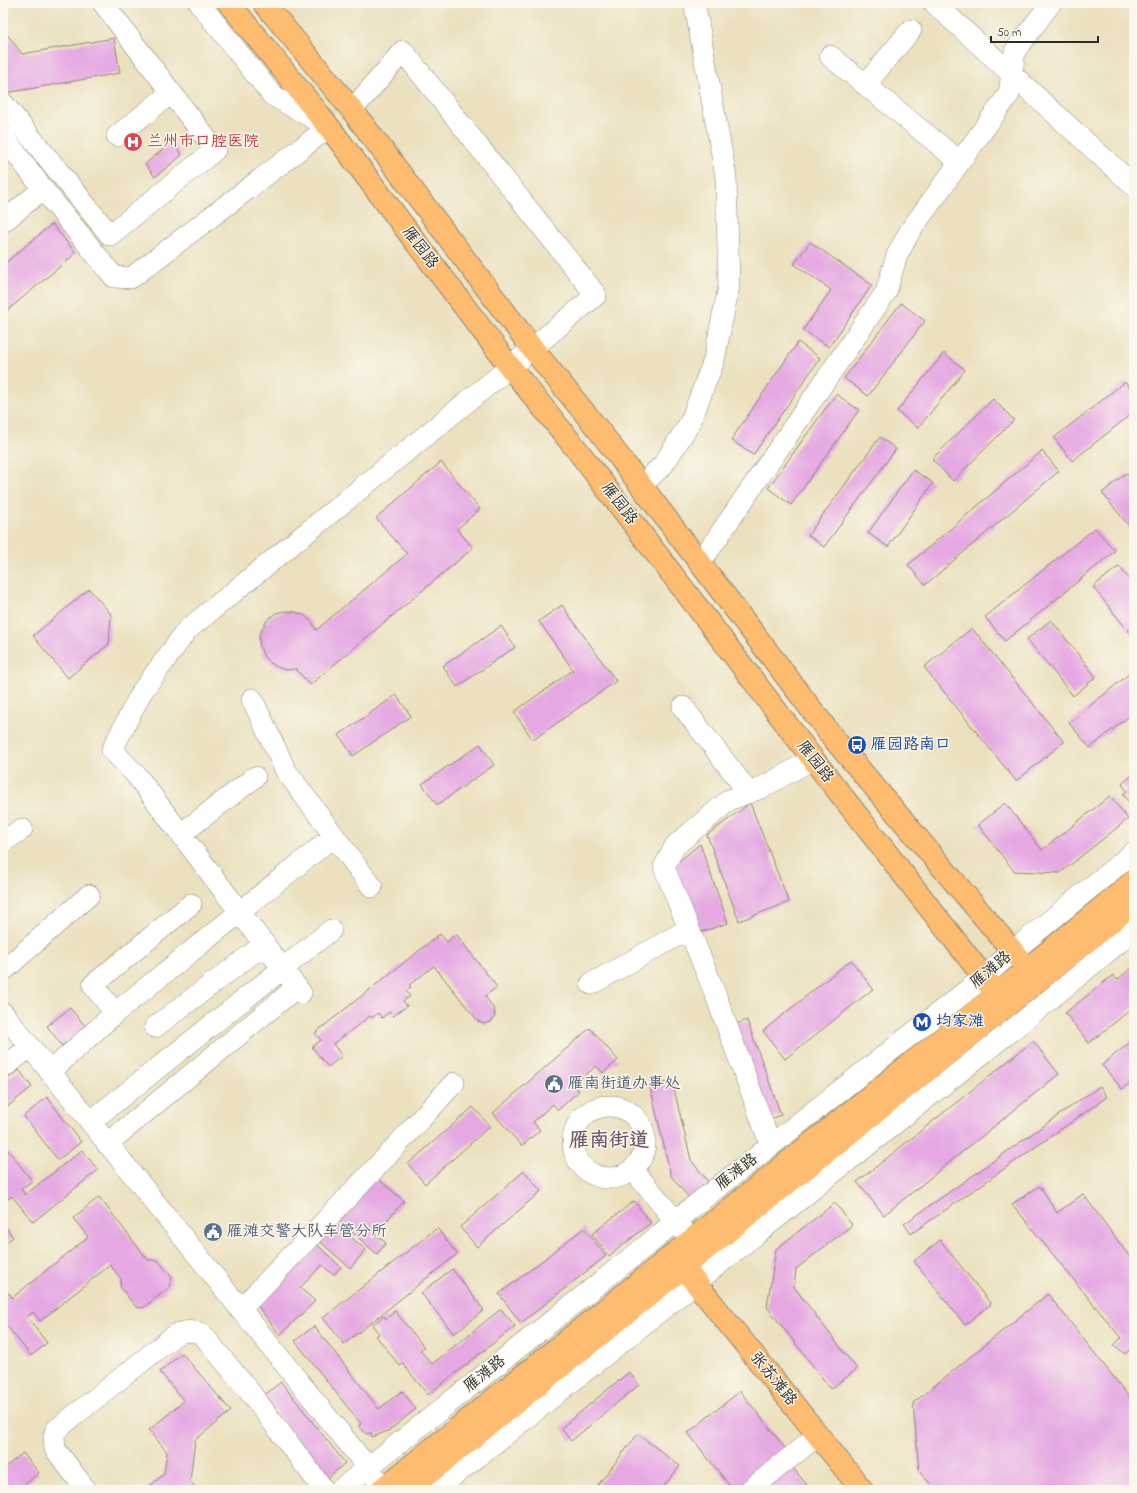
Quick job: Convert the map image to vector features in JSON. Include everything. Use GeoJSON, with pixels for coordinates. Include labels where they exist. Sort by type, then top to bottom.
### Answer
{"type":"FeatureCollection","features":[{"type":"Feature","properties":{"kind":"main road","name":"雁园路"},"geometry":{"type":"LineString","coordinates":[[229,3],[329,127],[510,367],[578,451],[813,759],[996,992]]}},
{"type":"Feature","properties":{"kind":"main road","name":"雁园路"},"geometry":{"type":"LineString","coordinates":[[264,3],[352,110],[532,348],[601,433],[834,739],[1032,975]]}},
{"type":"Feature","properties":{"kind":"main road"},"geometry":{"type":"LineString","coordinates":[[329,127],[352,110]]}},
{"type":"Feature","properties":{"kind":"main road","name":"雁滩路"},"geometry":{"type":"LineString","coordinates":[[1032,975],[1134,881]]}},
{"type":"Feature","properties":{"kind":"main road","name":"雁滩路"},"geometry":{"type":"LineString","coordinates":[[383,1489],[684,1268],[691,1240],[996,992],[1032,975],[1134,903]]}},
{"type":"Feature","properties":{"kind":"main road","name":"雁滩路"},"geometry":{"type":"LineString","coordinates":[[408,1490],[684,1268],[996,992]]}},
{"type":"Feature","properties":{"kind":"main road","name":"张苏滩路"},"geometry":{"type":"LineString","coordinates":[[684,1268],[862,1490]]}},
{"type":"Feature","properties":{"kind":"street"},"geometry":{"type":"LineString","coordinates":[[3,103],[110,236],[215,150],[103,3]]}},
{"type":"Feature","properties":{"kind":"street"},"geometry":{"type":"LineString","coordinates":[[3,136],[43,189],[114,277],[131,278],[329,127],[272,95],[199,3]]}},
{"type":"Feature","properties":{"kind":"street"},"geometry":{"type":"LineString","coordinates":[[934,3],[1134,186]]}},
{"type":"Feature","properties":{"kind":"street"},"geometry":{"type":"LineString","coordinates":[[700,563],[886,292],[897,255],[910,231],[1009,94],[1015,51],[1051,3]]}},
{"type":"Feature","properties":{"kind":"street"},"geometry":{"type":"LineString","coordinates":[[640,486],[663,465],[690,423],[714,360],[729,286],[726,176],[695,6]]}},
{"type":"Feature","properties":{"kind":"street"},"geometry":{"type":"LineString","coordinates":[[865,84],[911,30]]}},
{"type":"Feature","properties":{"kind":"street"},"geometry":{"type":"LineString","coordinates":[[107,1144],[299,990],[137,776],[112,750],[141,693],[187,630],[596,296],[403,52],[352,110]]}},
{"type":"Feature","properties":{"kind":"street"},"geometry":{"type":"LineString","coordinates":[[830,56],[960,162]]}},
{"type":"Feature","properties":{"kind":"street"},"geometry":{"type":"LineString","coordinates":[[117,136],[171,93]]}},
{"type":"Feature","properties":{"kind":"street"},"geometry":{"type":"LineString","coordinates":[[3,222],[43,189]]}},
{"type":"Feature","properties":{"kind":"street"},"geometry":{"type":"LineString","coordinates":[[252,699],[286,771],[372,887]]}},
{"type":"Feature","properties":{"kind":"street"},"geometry":{"type":"LineString","coordinates":[[683,707],[749,793]]}},
{"type":"Feature","properties":{"kind":"street"},"geometry":{"type":"LineString","coordinates":[[771,1146],[716,996],[664,867],[675,846],[729,800],[761,788],[813,759]]}},
{"type":"Feature","properties":{"kind":"street"},"geometry":{"type":"LineString","coordinates":[[181,834],[255,777]]}},
{"type":"Feature","properties":{"kind":"street"},"geometry":{"type":"LineString","coordinates":[[50,1072],[115,1013],[334,836]]}},
{"type":"Feature","properties":{"kind":"street","name":"雁滩路"},"geometry":{"type":"LineString","coordinates":[[340,1490],[657,1237],[675,1221],[771,1146],[996,992],[1013,952],[1134,852]]}},
{"type":"Feature","properties":{"kind":"street"},"geometry":{"type":"LineString","coordinates":[[3,971],[89,895]]}},
{"type":"Feature","properties":{"kind":"street"},"geometry":{"type":"LineString","coordinates":[[115,1013],[92,985],[191,904]]}},
{"type":"Feature","properties":{"kind":"street"},"geometry":{"type":"LineString","coordinates":[[591,984],[689,928]]}},
{"type":"Feature","properties":{"kind":"street"},"geometry":{"type":"LineString","coordinates":[[90,1122],[332,930]]}},
{"type":"Feature","properties":{"kind":"street","name":"雁滩路"},"geometry":{"type":"LineString","coordinates":[[436,1490],[684,1268],[1021,1022],[1134,930]]}},
{"type":"Feature","properties":{"kind":"street"},"geometry":{"type":"LineString","coordinates":[[155,1027],[265,944]]}},
{"type":"Feature","properties":{"kind":"street"},"geometry":{"type":"LineString","coordinates":[[996,992],[1021,1022]]}},
{"type":"Feature","properties":{"kind":"street"},"geometry":{"type":"LineString","coordinates":[[3,1015],[368,1467],[383,1489]]}},
{"type":"Feature","properties":{"kind":"street"},"geometry":{"type":"LineString","coordinates":[[3,1068],[30,1047]]}},
{"type":"Feature","properties":{"kind":"street"},"geometry":{"type":"LineString","coordinates":[[240,1310],[386,1157],[454,1083]]}},
{"type":"Feature","properties":{"kind":"street"},"geometry":{"type":"LineString","coordinates":[[633,1170],[691,1240]]}},
{"type":"Feature","properties":{"kind":"street"},"geometry":{"type":"LineString","coordinates":[[657,1237],[684,1268]]}},
{"type":"Feature","properties":{"kind":"street"},"geometry":{"type":"LineString","coordinates":[[86,1490],[55,1449],[54,1436],[56,1430],[175,1335],[189,1330],[203,1335],[253,1396],[324,1490]]}},
{"type":"Feature","properties":{"kind":"street"},"geometry":{"type":"LineString","coordinates":[[750,1490],[818,1435]]}},
{"type":"Feature","properties":{"kind":"building"},"geometry":{"type":"Polygon","coordinates":[[[3,29],[22,54],[114,38],[120,73],[6,93],[3,89],[3,29]]]}},
{"type":"Feature","properties":{"kind":"building"},"geometry":{"type":"Polygon","coordinates":[[[172,142],[182,155],[155,177],[145,164],[172,142]]]}},
{"type":"Feature","properties":{"kind":"building"},"geometry":{"type":"Polygon","coordinates":[[[52,224],[76,253],[3,314],[3,265],[52,224]]]}},
{"type":"Feature","properties":{"kind":"building"},"geometry":{"type":"Polygon","coordinates":[[[810,242],[872,285],[829,347],[803,330],[831,290],[794,264],[810,242]]]}},
{"type":"Feature","properties":{"kind":"building"},"geometry":{"type":"Polygon","coordinates":[[[901,303],[925,321],[868,396],[844,378],[901,303]]]}},
{"type":"Feature","properties":{"kind":"building"},"geometry":{"type":"Polygon","coordinates":[[[798,342],[820,358],[753,455],[731,440],[798,342]]]}},
{"type":"Feature","properties":{"kind":"building"},"geometry":{"type":"Polygon","coordinates":[[[944,353],[965,370],[918,428],[897,411],[944,353]]]}},
{"type":"Feature","properties":{"kind":"building"},"geometry":{"type":"Polygon","coordinates":[[[1125,382],[1134,394],[1134,412],[1072,461],[1054,438],[1125,382]]]}},
{"type":"Feature","properties":{"kind":"building"},"geometry":{"type":"Polygon","coordinates":[[[836,394],[859,410],[791,505],[768,488],[836,394]]]}},
{"type":"Feature","properties":{"kind":"building"},"geometry":{"type":"Polygon","coordinates":[[[993,399],[1014,420],[953,481],[932,459],[993,399]]]}},
{"type":"Feature","properties":{"kind":"building"},"geometry":{"type":"Polygon","coordinates":[[[880,437],[896,449],[824,547],[808,535],[880,437]]]}},
{"type":"Feature","properties":{"kind":"building"},"geometry":{"type":"Polygon","coordinates":[[[1042,451],[1059,471],[925,585],[908,565],[1042,451]]]}},
{"type":"Feature","properties":{"kind":"building"},"geometry":{"type":"Polygon","coordinates":[[[441,462],[480,509],[457,529],[473,548],[310,685],[296,669],[286,670],[269,662],[263,655],[259,636],[268,619],[276,613],[286,611],[295,612],[304,615],[312,622],[316,630],[407,554],[376,518],[441,462]]]}},
{"type":"Feature","properties":{"kind":"building"},"geometry":{"type":"Polygon","coordinates":[[[913,470],[933,483],[888,547],[868,533],[913,470]]]}},
{"type":"Feature","properties":{"kind":"building"},"geometry":{"type":"Polygon","coordinates":[[[1126,473],[1134,483],[1134,532],[1102,493],[1126,473]]]}},
{"type":"Feature","properties":{"kind":"building"},"geometry":{"type":"Polygon","coordinates":[[[1095,528],[1115,551],[1005,641],[985,617],[1095,528]]]}},
{"type":"Feature","properties":{"kind":"building"},"geometry":{"type":"Polygon","coordinates":[[[1119,566],[1134,585],[1134,638],[1093,587],[1119,566]]]}},
{"type":"Feature","properties":{"kind":"building"},"geometry":{"type":"Polygon","coordinates":[[[89,589],[111,614],[109,644],[68,678],[33,636],[89,589]]]}},
{"type":"Feature","properties":{"kind":"building"},"geometry":{"type":"Polygon","coordinates":[[[562,605],[616,681],[533,740],[514,712],[573,670],[539,621],[562,605]]]}},
{"type":"Feature","properties":{"kind":"building"},"geometry":{"type":"Polygon","coordinates":[[[1051,620],[1096,677],[1073,696],[1027,639],[1051,620]]]}},
{"type":"Feature","properties":{"kind":"building"},"geometry":{"type":"Polygon","coordinates":[[[501,626],[515,647],[457,687],[443,666],[501,626]]]}},
{"type":"Feature","properties":{"kind":"building"},"geometry":{"type":"Polygon","coordinates":[[[972,628],[1064,742],[1016,781],[924,667],[972,628]]]}},
{"type":"Feature","properties":{"kind":"building"},"geometry":{"type":"Polygon","coordinates":[[[1134,670],[1134,712],[1090,748],[1069,723],[1134,670]]]}},
{"type":"Feature","properties":{"kind":"building"},"geometry":{"type":"Polygon","coordinates":[[[396,695],[411,716],[353,756],[339,735],[396,695]]]}},
{"type":"Feature","properties":{"kind":"building"},"geometry":{"type":"Polygon","coordinates":[[[480,744],[494,765],[437,805],[422,784],[480,744]]]}},
{"type":"Feature","properties":{"kind":"building"},"geometry":{"type":"Polygon","coordinates":[[[1133,774],[1134,809],[1123,794],[1127,791],[1122,784],[1133,774]]]}},
{"type":"Feature","properties":{"kind":"building"},"geometry":{"type":"Polygon","coordinates":[[[1110,796],[1128,819],[1060,873],[1014,871],[978,825],[1005,803],[1042,850],[1110,796]]]}},
{"type":"Feature","properties":{"kind":"building"},"geometry":{"type":"Polygon","coordinates":[[[750,803],[789,902],[739,921],[707,835],[750,803]]]}},
{"type":"Feature","properties":{"kind":"building"},"geometry":{"type":"Polygon","coordinates":[[[700,844],[728,923],[698,933],[671,868],[700,844]]]}},
{"type":"Feature","properties":{"kind":"building"},"geometry":{"type":"Polygon","coordinates":[[[440,934],[447,942],[456,934],[497,987],[485,996],[494,1009],[495,1016],[491,1022],[484,1024],[478,1021],[434,966],[409,985],[411,987],[406,991],[410,996],[403,1001],[407,1006],[393,1016],[389,1012],[382,1018],[378,1013],[372,1018],[370,1016],[333,1044],[342,1056],[328,1067],[312,1047],[321,1040],[315,1033],[440,934]]]}},
{"type":"Feature","properties":{"kind":"building"},"geometry":{"type":"Polygon","coordinates":[[[851,960],[873,989],[785,1059],[763,1031],[851,960]]]}},
{"type":"Feature","properties":{"kind":"building"},"geometry":{"type":"Polygon","coordinates":[[[1134,966],[1134,1007],[1089,1043],[1065,1013],[1113,975],[1117,980],[1134,966]]]}},
{"type":"Feature","properties":{"kind":"building"},"geometry":{"type":"Polygon","coordinates":[[[70,1008],[86,1027],[62,1046],[47,1026],[70,1008]]]}},
{"type":"Feature","properties":{"kind":"building"},"geometry":{"type":"Polygon","coordinates":[[[747,1020],[781,1115],[768,1120],[734,1025],[747,1020]]]}},
{"type":"Feature","properties":{"kind":"building"},"geometry":{"type":"Polygon","coordinates":[[[590,1028],[618,1060],[603,1073],[596,1066],[574,1085],[579,1091],[558,1110],[553,1104],[533,1122],[540,1130],[522,1146],[493,1113],[590,1028]]]}},
{"type":"Feature","properties":{"kind":"building"},"geometry":{"type":"Polygon","coordinates":[[[1134,1039],[1134,1080],[1122,1089],[1102,1065],[1134,1039]]]}},
{"type":"Feature","properties":{"kind":"building"},"geometry":{"type":"Polygon","coordinates":[[[1033,1041],[1059,1074],[884,1215],[857,1182],[1033,1041]]]}},
{"type":"Feature","properties":{"kind":"building"},"geometry":{"type":"Polygon","coordinates":[[[19,1070],[32,1087],[3,1110],[3,1082],[19,1070]]]}},
{"type":"Feature","properties":{"kind":"building"},"geometry":{"type":"Polygon","coordinates":[[[672,1081],[691,1160],[709,1183],[689,1198],[671,1176],[650,1086],[672,1081]]]}},
{"type":"Feature","properties":{"kind":"building"},"geometry":{"type":"Polygon","coordinates":[[[1100,1086],[1107,1097],[911,1234],[904,1224],[1100,1086]]]}},
{"type":"Feature","properties":{"kind":"building"},"geometry":{"type":"Polygon","coordinates":[[[47,1097],[81,1142],[58,1160],[24,1116],[47,1097]]]}},
{"type":"Feature","properties":{"kind":"building"},"geometry":{"type":"Polygon","coordinates":[[[473,1107],[490,1126],[425,1184],[408,1164],[473,1107]]]}},
{"type":"Feature","properties":{"kind":"building"},"geometry":{"type":"Polygon","coordinates":[[[3,1144],[32,1181],[21,1189],[25,1195],[82,1150],[98,1170],[33,1222],[12,1196],[8,1199],[3,1192],[3,1144]]]}},
{"type":"Feature","properties":{"kind":"building"},"geometry":{"type":"Polygon","coordinates":[[[524,1171],[541,1191],[477,1247],[460,1227],[524,1171]]]}},
{"type":"Feature","properties":{"kind":"building"},"geometry":{"type":"Polygon","coordinates":[[[374,1175],[404,1201],[375,1234],[386,1243],[377,1254],[336,1218],[374,1175]]]}},
{"type":"Feature","properties":{"kind":"building"},"geometry":{"type":"Polygon","coordinates":[[[1040,1186],[1057,1213],[1083,1194],[1132,1260],[1134,1258],[1134,1347],[1125,1354],[1114,1345],[1121,1338],[1012,1204],[1040,1186]]]}},
{"type":"Feature","properties":{"kind":"building"},"geometry":{"type":"Polygon","coordinates":[[[99,1197],[148,1260],[158,1260],[172,1278],[170,1287],[143,1308],[136,1307],[120,1287],[121,1279],[110,1265],[40,1321],[33,1312],[27,1317],[47,1343],[31,1356],[3,1321],[3,1298],[9,1293],[12,1298],[88,1237],[73,1218],[99,1197]]]}},
{"type":"Feature","properties":{"kind":"building"},"geometry":{"type":"Polygon","coordinates":[[[634,1201],[651,1223],[609,1256],[592,1234],[634,1201]]]}},
{"type":"Feature","properties":{"kind":"building"},"geometry":{"type":"Polygon","coordinates":[[[835,1203],[852,1225],[796,1269],[794,1287],[857,1369],[831,1389],[767,1307],[776,1249],[835,1203]]]}},
{"type":"Feature","properties":{"kind":"building"},"geometry":{"type":"Polygon","coordinates":[[[331,1220],[366,1250],[350,1268],[316,1238],[331,1220]]]}},
{"type":"Feature","properties":{"kind":"building"},"geometry":{"type":"Polygon","coordinates":[[[3,1224],[13,1237],[3,1245],[3,1224]]]}},
{"type":"Feature","properties":{"kind":"building"},"geometry":{"type":"Polygon","coordinates":[[[437,1228],[457,1254],[344,1344],[323,1318],[437,1228]]]}},
{"type":"Feature","properties":{"kind":"building"},"geometry":{"type":"Polygon","coordinates":[[[584,1228],[606,1256],[521,1323],[499,1294],[584,1228]]]}},
{"type":"Feature","properties":{"kind":"building"},"geometry":{"type":"Polygon","coordinates":[[[312,1240],[341,1267],[333,1275],[322,1265],[300,1288],[315,1301],[280,1335],[258,1305],[312,1240]]]}},
{"type":"Feature","properties":{"kind":"building"},"geometry":{"type":"Polygon","coordinates":[[[940,1240],[991,1304],[965,1325],[914,1261],[940,1240]]]}},
{"type":"Feature","properties":{"kind":"building"},"geometry":{"type":"Polygon","coordinates":[[[452,1269],[484,1310],[454,1334],[421,1293],[452,1269]]]}},
{"type":"Feature","properties":{"kind":"building"},"geometry":{"type":"Polygon","coordinates":[[[1048,1294],[1134,1403],[1134,1490],[935,1490],[919,1470],[913,1403],[1048,1294]]]}},
{"type":"Feature","properties":{"kind":"building"},"geometry":{"type":"Polygon","coordinates":[[[501,1309],[515,1326],[428,1395],[403,1364],[400,1366],[376,1336],[379,1334],[372,1325],[384,1316],[386,1319],[395,1311],[424,1347],[420,1350],[432,1364],[501,1309]]]}},
{"type":"Feature","properties":{"kind":"building"},"geometry":{"type":"Polygon","coordinates":[[[314,1326],[379,1409],[402,1391],[416,1409],[388,1431],[372,1437],[371,1433],[366,1434],[359,1426],[361,1424],[295,1341],[314,1326]]]}},
{"type":"Feature","properties":{"kind":"building"},"geometry":{"type":"Polygon","coordinates":[[[182,1353],[231,1411],[195,1440],[190,1481],[197,1489],[145,1490],[164,1474],[167,1452],[149,1430],[184,1401],[160,1372],[182,1353]]]}},
{"type":"Feature","properties":{"kind":"building"},"geometry":{"type":"Polygon","coordinates":[[[629,1372],[639,1385],[571,1441],[561,1428],[629,1372]]]}},
{"type":"Feature","properties":{"kind":"building"},"geometry":{"type":"Polygon","coordinates":[[[281,1382],[345,1463],[328,1478],[263,1396],[281,1382]]]}},
{"type":"Feature","properties":{"kind":"building"},"geometry":{"type":"Polygon","coordinates":[[[740,1391],[789,1453],[744,1490],[733,1490],[688,1433],[740,1391]]]}},
{"type":"Feature","properties":{"kind":"building"},"geometry":{"type":"Polygon","coordinates":[[[638,1434],[680,1466],[661,1490],[594,1490],[638,1434]]]}},
{"type":"Feature","properties":{"kind":"building"},"geometry":{"type":"Polygon","coordinates":[[[23,1453],[39,1473],[18,1490],[3,1490],[3,1469],[23,1453]]]}},
{"type":"Feature","properties":{"kind":"building"},"geometry":{"type":"Polygon","coordinates":[[[790,1464],[811,1490],[758,1490],[790,1464]]]}},
{"type":"Feature","properties":{"kind":"place","name":"兰州市口腔医院"},"geometry":{"type":"Point","coordinates":[133,142]}},
{"type":"Feature","properties":{"kind":"place","name":"雁园路南口"},"geometry":{"type":"Point","coordinates":[857,745]}},
{"type":"Feature","properties":{"kind":"place","name":"均家滩"},"geometry":{"type":"Point","coordinates":[922,1022]}},
{"type":"Feature","properties":{"kind":"place","name":"雁南街道办事处"},"geometry":{"type":"Point","coordinates":[554,1084]}},
{"type":"Feature","properties":{"kind":"place","name":"雁滩交警大队车管分所"},"geometry":{"type":"Point","coordinates":[213,1232]}},
{"type":"Feature","properties":{"kind":"district","name":"雁南街道"},"geometry":{"type":"Point","coordinates":[609,1141]}}]}
